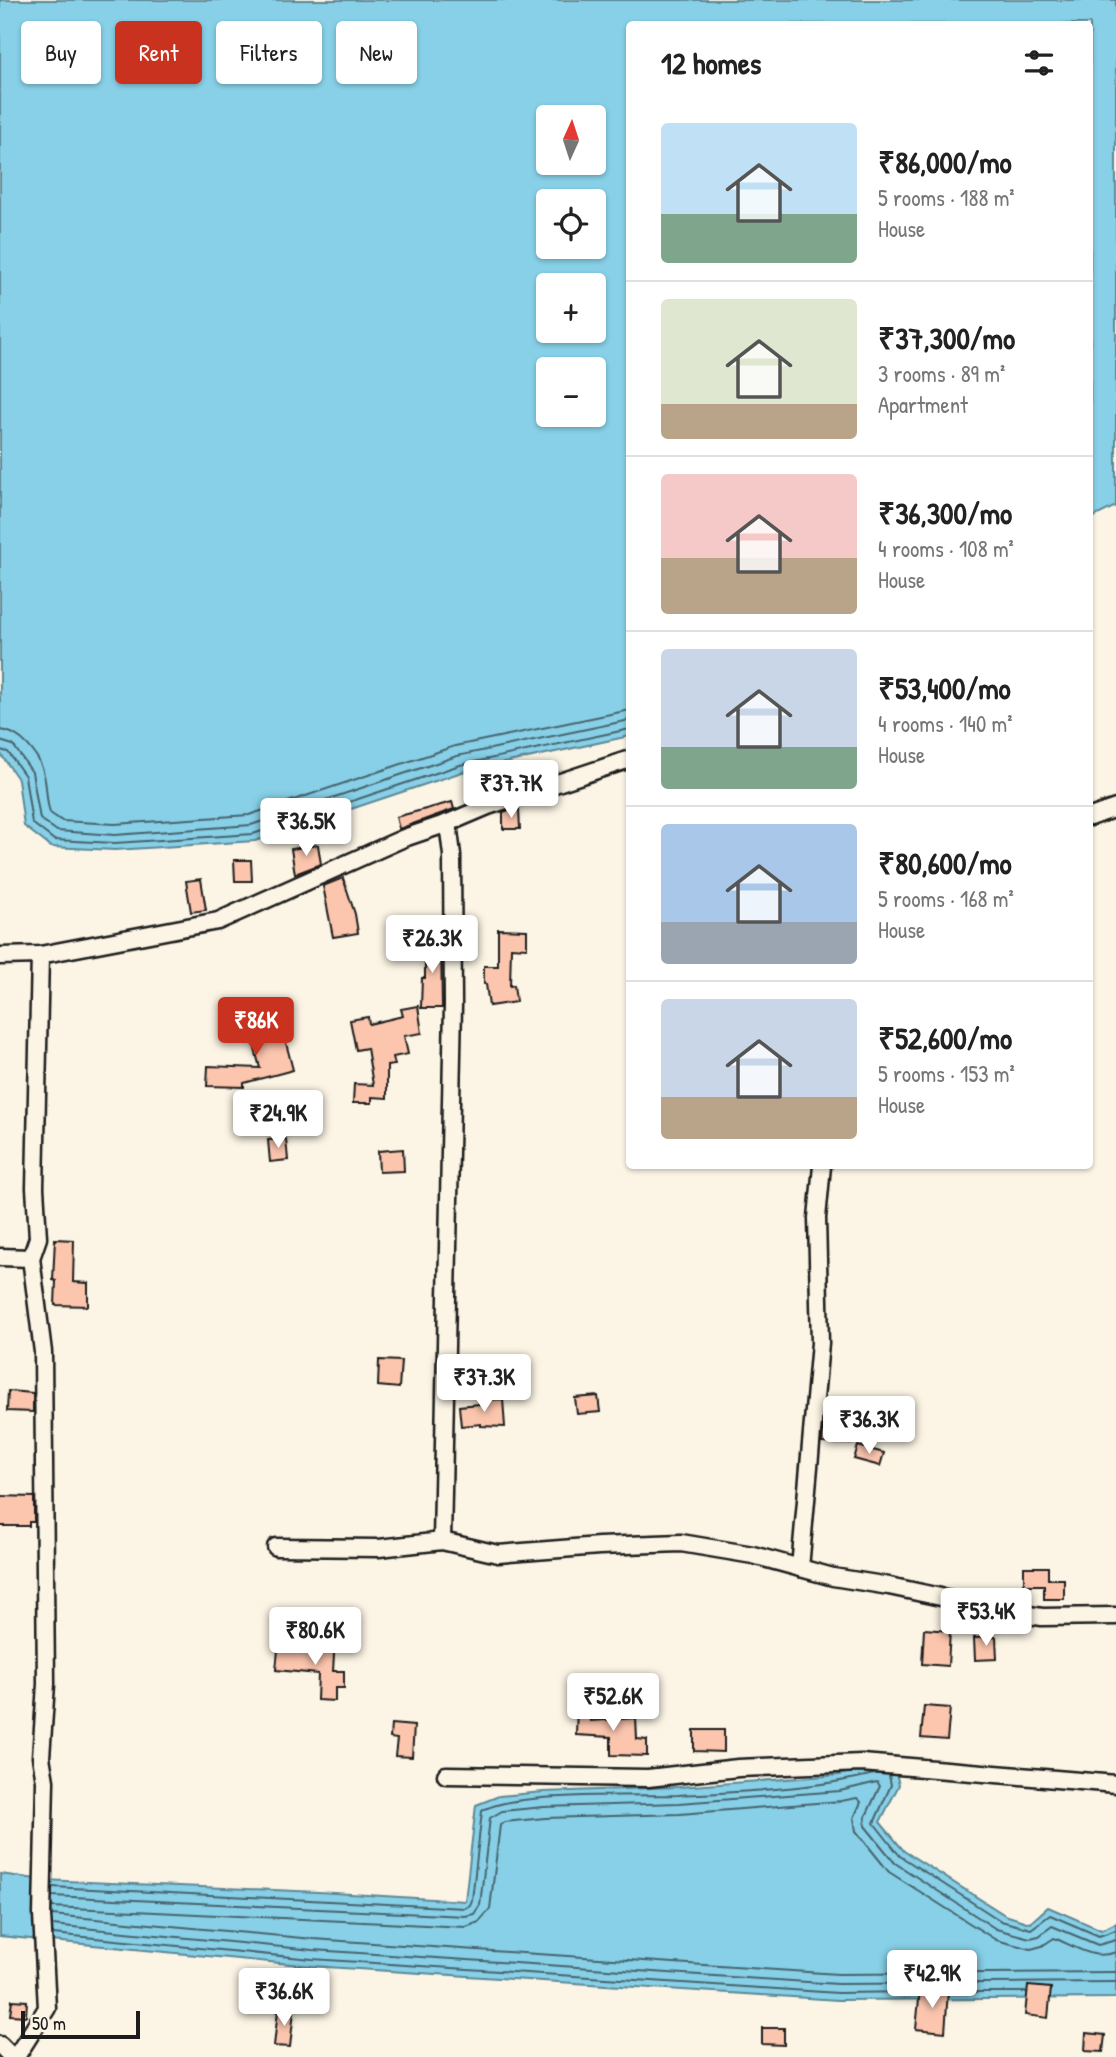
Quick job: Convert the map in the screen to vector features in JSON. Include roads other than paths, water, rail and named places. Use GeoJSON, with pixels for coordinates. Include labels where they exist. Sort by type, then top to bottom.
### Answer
{"type":"FeatureCollection","features":[{"type":"Feature","properties":{"kind":"street"},"geometry":{"type":"LineString","coordinates":[[0,956],[40,955],[218,921],[404,838],[488,806],[626,760]]}},
{"type":"Feature","properties":{"kind":"street"},"geometry":{"type":"LineString","coordinates":[[1093,816],[1116,808]]}},
{"type":"Feature","properties":{"kind":"street"},"geometry":{"type":"LineString","coordinates":[[442,1541],[453,1005],[452,855],[448,823]]}},
{"type":"Feature","properties":{"kind":"street"},"geometry":{"type":"LineString","coordinates":[[0,2045],[14,2057],[47,2008],[43,1915],[45,1781],[41,1757],[46,1684],[43,1352],[31,1258],[38,1238],[35,1188],[40,955]]}},
{"type":"Feature","properties":{"kind":"street"},"geometry":{"type":"LineString","coordinates":[[800,1568],[820,1343],[817,1218],[822,1169]]}},
{"type":"Feature","properties":{"kind":"street"},"geometry":{"type":"LineString","coordinates":[[0,1257],[31,1258]]}},
{"type":"Feature","properties":{"kind":"street"},"geometry":{"type":"LineString","coordinates":[[276,1546],[379,1548],[442,1541],[498,1554],[681,1543],[753,1555],[833,1577],[1029,1615],[1116,1616]]}},
{"type":"Feature","properties":{"kind":"street"},"geometry":{"type":"LineString","coordinates":[[446,1775],[648,1778],[738,1768],[862,1763],[1116,1784]]}},
{"type":"Feature","properties":{"kind":"water"},"geometry":{"type":"Polygon","coordinates":[[[0,0],[1116,0],[1116,506],[1093,518],[1093,21],[626,21],[626,737],[462,772],[255,841],[115,850],[51,847],[24,826],[18,779],[0,753],[0,0]]]}},
{"type":"Feature","properties":{"kind":"water"},"geometry":{"type":"Polygon","coordinates":[[[893,1761],[899,1785],[880,1822],[904,1851],[1005,1915],[1030,1923],[1048,1907],[1101,1930],[1116,1923],[1116,1998],[838,2000],[311,1966],[0,1936],[0,1874],[43,1880],[465,1901],[476,1805],[499,1796],[679,1787],[839,1775],[893,1761]]]}}]}
